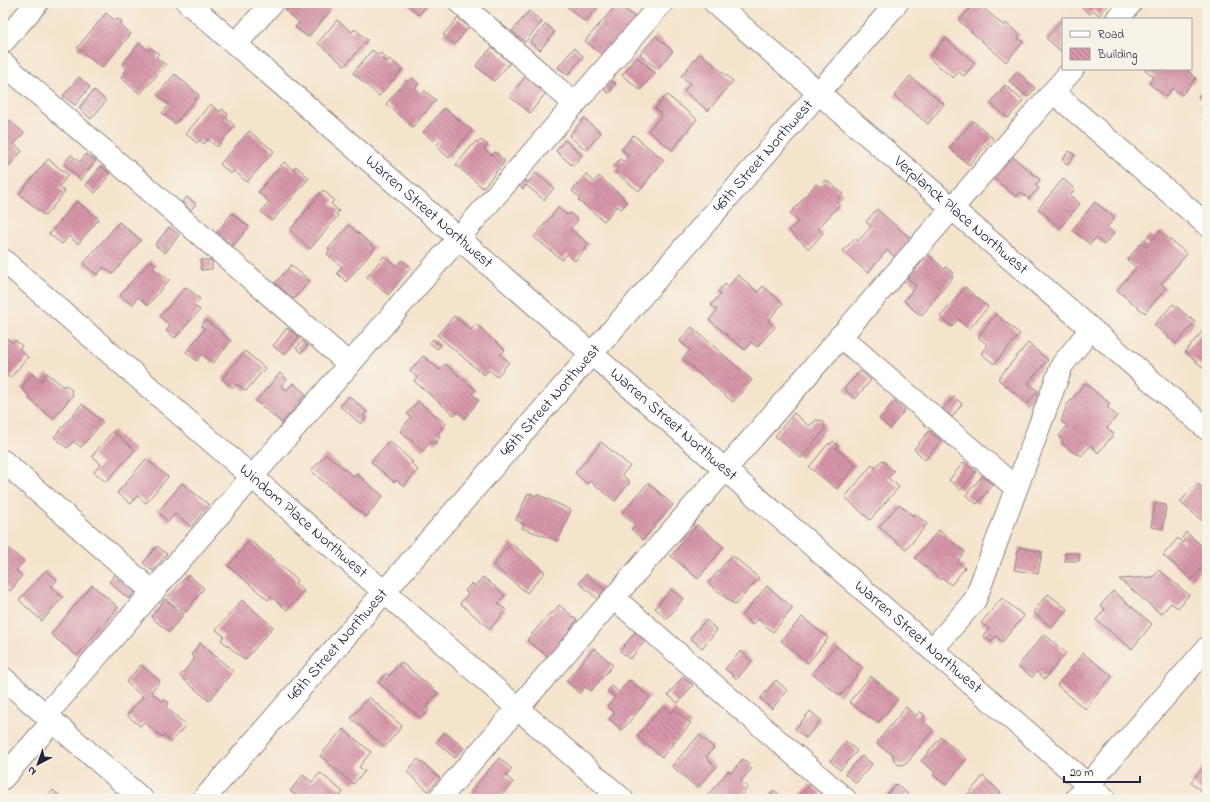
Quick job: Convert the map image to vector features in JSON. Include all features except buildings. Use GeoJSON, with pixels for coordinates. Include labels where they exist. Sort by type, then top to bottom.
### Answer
{"type":"FeatureCollection","features":[{"type":"Feature","properties":{"kind":"street"},"geometry":{"type":"LineString","coordinates":[[3,42],[37,3]]}},
{"type":"Feature","properties":{"kind":"street","name":"Warren Street Northwest"},"geometry":{"type":"LineString","coordinates":[[188,3],[932,650],[1089,794]]}},
{"type":"Feature","properties":{"kind":"street"},"geometry":{"type":"LineString","coordinates":[[236,44],[272,3]]}},
{"type":"Feature","properties":{"kind":"street"},"geometry":{"type":"LineString","coordinates":[[460,3],[575,104]]}},
{"type":"Feature","properties":{"kind":"street"},"geometry":{"type":"LineString","coordinates":[[3,778],[49,718],[153,592],[662,3]]}},
{"type":"Feature","properties":{"kind":"street","name":"Verplanck Place Northwest"},"geometry":{"type":"LineString","coordinates":[[715,3],[1207,429]]}},
{"type":"Feature","properties":{"kind":"street","name":"46th Street Northwest"},"geometry":{"type":"LineString","coordinates":[[204,799],[897,3]]}},
{"type":"Feature","properties":{"kind":"street"},"geometry":{"type":"LineString","coordinates":[[1117,18],[1131,3]]}},
{"type":"Feature","properties":{"kind":"street"},"geometry":{"type":"LineString","coordinates":[[3,63],[349,364]]}},
{"type":"Feature","properties":{"kind":"street"},"geometry":{"type":"LineString","coordinates":[[439,799],[1072,70]]}},
{"type":"Feature","properties":{"kind":"street"},"geometry":{"type":"LineString","coordinates":[[1053,92],[1207,225]]}},
{"type":"Feature","properties":{"kind":"street","name":"Windom Place Northwest"},"geometry":{"type":"LineString","coordinates":[[3,260],[622,799]]}},
{"type":"Feature","properties":{"kind":"street"},"geometry":{"type":"LineString","coordinates":[[932,650],[974,600],[1062,365],[1091,329]]}},
{"type":"Feature","properties":{"kind":"street"},"geometry":{"type":"LineString","coordinates":[[840,336],[1016,488]]}},
{"type":"Feature","properties":{"kind":"street"},"geometry":{"type":"LineString","coordinates":[[3,461],[153,592]]}},
{"type":"Feature","properties":{"kind":"street"},"geometry":{"type":"LineString","coordinates":[[614,598],[845,799]]}},
{"type":"Feature","properties":{"kind":"street"},"geometry":{"type":"LineString","coordinates":[[1089,794],[1207,648]]}},
{"type":"Feature","properties":{"kind":"street"},"geometry":{"type":"LineString","coordinates":[[3,678],[142,799]]}}]}
